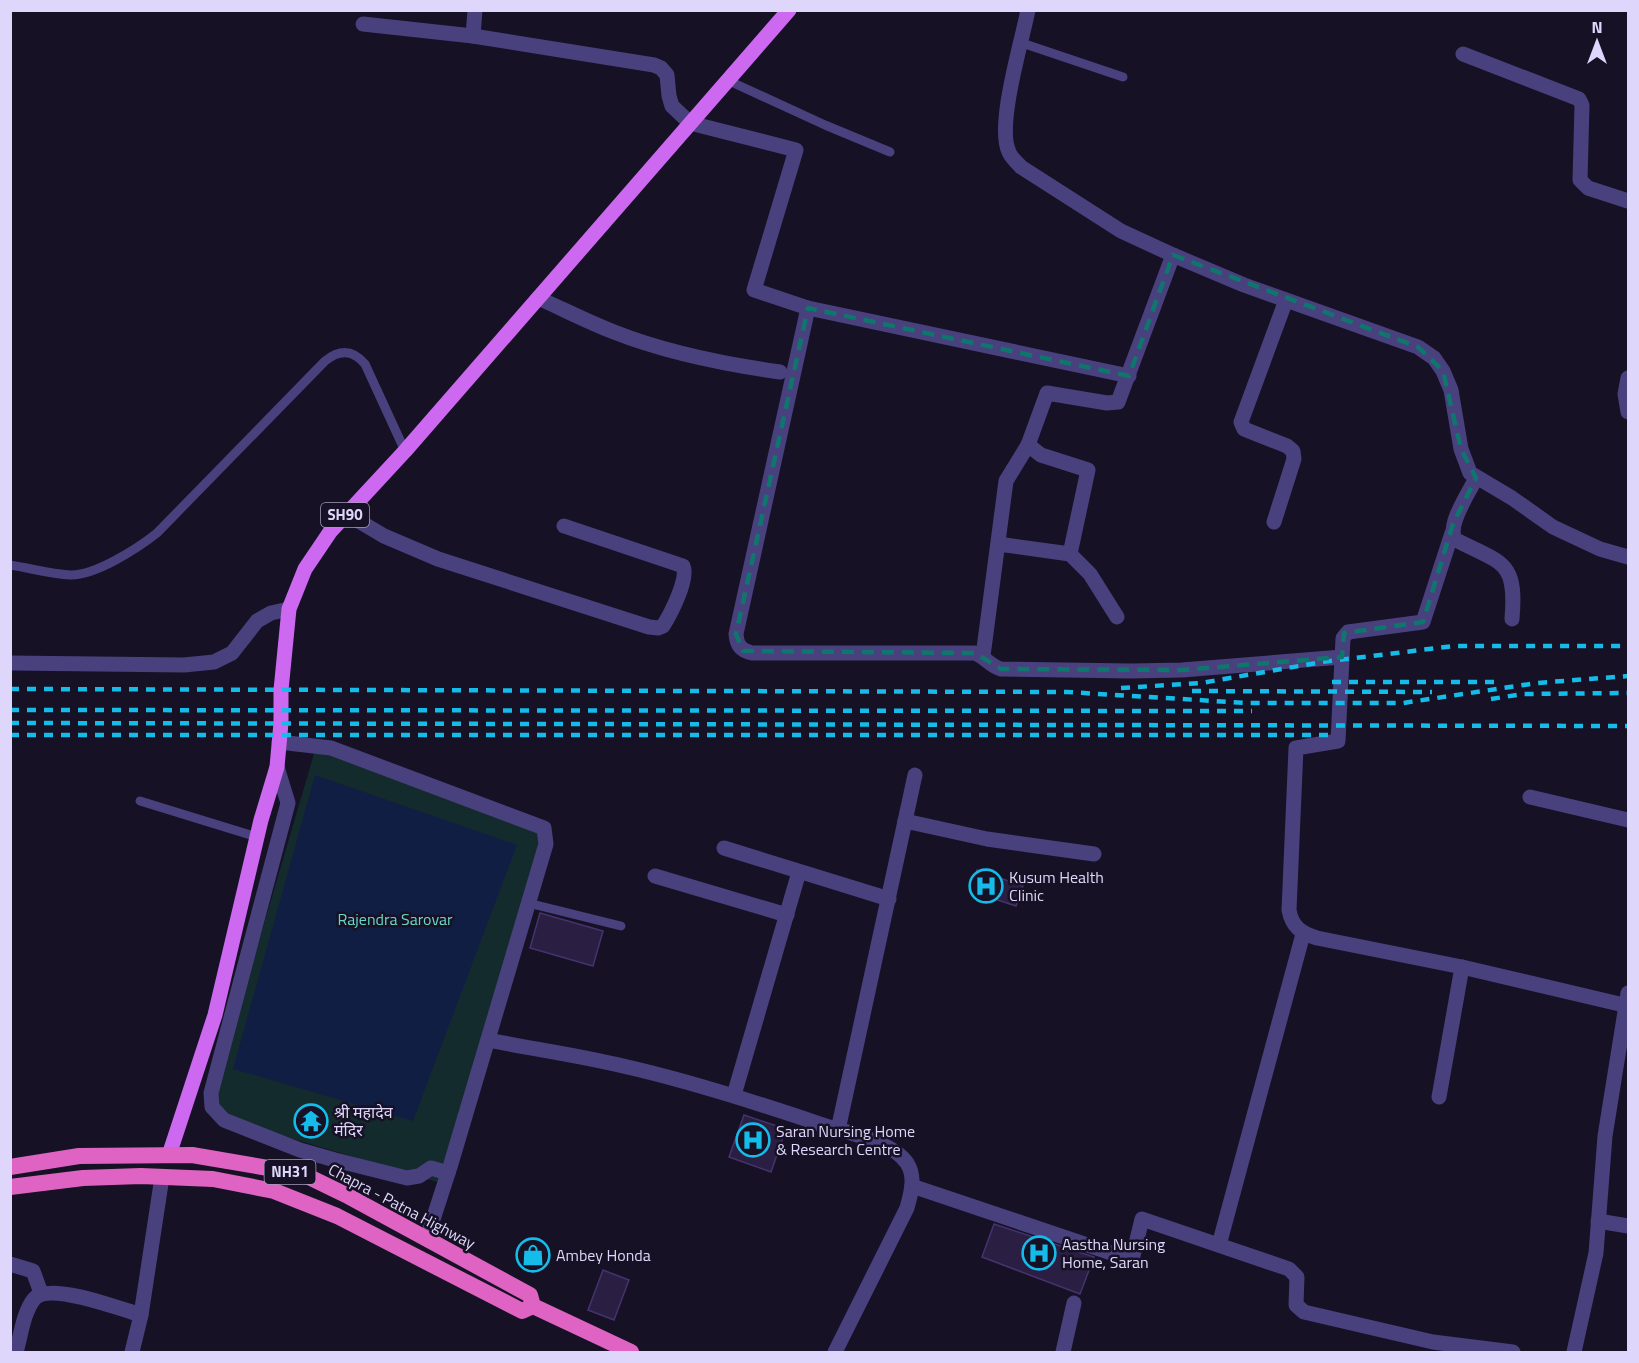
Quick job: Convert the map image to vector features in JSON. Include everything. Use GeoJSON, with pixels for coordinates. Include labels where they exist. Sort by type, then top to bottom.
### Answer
{"type":"FeatureCollection","features":[{"type":"Feature","properties":{"kind":"highway","name":"Chapra - Patna Highway"},"geometry":{"type":"LineString","coordinates":[[10,1167],[78,1156],[169,1155],[216,1157],[309,1177],[530,1295],[533,1306],[631,1353]]}},
{"type":"Feature","properties":{"kind":"highway"},"geometry":{"type":"LineString","coordinates":[[162,1177],[169,1155]]}},
{"type":"Feature","properties":{"kind":"highway","name":"Chapra - Patna Highway"},"geometry":{"type":"LineString","coordinates":[[10,1187],[83,1178],[141,1176],[213,1179],[274,1191],[337,1215],[522,1311],[533,1306]]}},
{"type":"Feature","properties":{"kind":"main road","name":"SH90"},"geometry":{"type":"LineString","coordinates":[[169,1155],[215,1015],[257,837],[277,767],[281,690],[289,609],[305,569],[330,532],[405,451],[789,10]]}},
{"type":"Feature","properties":{"kind":"street"},"geometry":{"type":"LineString","coordinates":[[473,36],[475,10]]}},
{"type":"Feature","properties":{"kind":"street"},"geometry":{"type":"LineString","coordinates":[[1028,10],[1006,129],[1009,153],[1021,167],[1121,231],[1173,255],[1244,285],[1418,347],[1434,358],[1443,370],[1451,390],[1461,449],[1470,473],[1512,498],[1553,527],[1600,549],[1629,557]]}},
{"type":"Feature","properties":{"kind":"street"},"geometry":{"type":"LineString","coordinates":[[363,24],[473,36],[654,65],[667,75],[672,106],[690,123],[796,150],[754,290],[808,308],[1129,376]]}},
{"type":"Feature","properties":{"kind":"street"},"geometry":{"type":"LineString","coordinates":[[1463,54],[1580,99],[1582,105],[1580,180],[1588,188],[1629,201]]}},
{"type":"Feature","properties":{"kind":"street"},"geometry":{"type":"LineString","coordinates":[[983,656],[1006,481],[1028,445],[1047,393],[1116,403],[1120,399],[1173,255]]}},
{"type":"Feature","properties":{"kind":"street"},"geometry":{"type":"LineString","coordinates":[[537,298],[615,332],[665,349],[707,360],[780,372]]}},
{"type":"Feature","properties":{"kind":"street"},"geometry":{"type":"LineString","coordinates":[[1274,522],[1294,454],[1287,446],[1244,429],[1241,422],[1286,300]]}},
{"type":"Feature","properties":{"kind":"street"},"geometry":{"type":"LineString","coordinates":[[808,308],[736,634],[737,644],[743,651],[752,653],[975,653],[1001,669],[1131,671],[1227,667],[1342,657]]}},
{"type":"Feature","properties":{"kind":"street"},"geometry":{"type":"LineString","coordinates":[[1629,378],[1625,394],[1629,412]]}},
{"type":"Feature","properties":{"kind":"street"},"geometry":{"type":"LineString","coordinates":[[1028,445],[1041,455],[1088,470],[1070,555]]}},
{"type":"Feature","properties":{"kind":"street"},"geometry":{"type":"LineString","coordinates":[[1476,478],[1453,524],[1423,622],[1348,632],[1343,638],[1338,741],[1296,748],[1289,910],[1295,928],[1317,938],[1628,1001],[1605,1136],[1596,1253],[1574,1353]]}},
{"type":"Feature","properties":{"kind":"street"},"geometry":{"type":"LineString","coordinates":[[347,514],[384,536],[438,559],[638,623],[655,628],[663,626],[684,581],[683,566],[564,526]]}},
{"type":"Feature","properties":{"kind":"street"},"geometry":{"type":"LineString","coordinates":[[1452,533],[1456,540],[1497,561],[1509,573],[1513,581],[1514,593],[1512,619]]}},
{"type":"Feature","properties":{"kind":"street"},"geometry":{"type":"LineString","coordinates":[[998,544],[1070,555],[1090,574],[1117,617]]}},
{"type":"Feature","properties":{"kind":"street"},"geometry":{"type":"LineString","coordinates":[[10,663],[184,664],[214,662],[231,653],[257,621],[271,613],[289,609]]}},
{"type":"Feature","properties":{"kind":"street"},"geometry":{"type":"LineString","coordinates":[[279,742],[331,748],[544,828],[546,844],[427,1238]]}},
{"type":"Feature","properties":{"kind":"street"},"geometry":{"type":"LineString","coordinates":[[277,767],[288,803],[211,1093],[212,1107],[224,1120],[335,1160],[398,1177],[412,1178],[431,1168],[448,1173]]}},
{"type":"Feature","properties":{"kind":"street"},"geometry":{"type":"LineString","coordinates":[[838,1130],[915,775]]}},
{"type":"Feature","properties":{"kind":"street"},"geometry":{"type":"LineString","coordinates":[[1530,797],[1629,820]]}},
{"type":"Feature","properties":{"kind":"street"},"geometry":{"type":"LineString","coordinates":[[906,821],[987,840],[1094,854]]}},
{"type":"Feature","properties":{"kind":"street"},"geometry":{"type":"LineString","coordinates":[[724,848],[889,899]]}},
{"type":"Feature","properties":{"kind":"street"},"geometry":{"type":"LineString","coordinates":[[734,1095],[800,872]]}},
{"type":"Feature","properties":{"kind":"street"},"geometry":{"type":"LineString","coordinates":[[655,876],[787,915]]}},
{"type":"Feature","properties":{"kind":"street"},"geometry":{"type":"LineString","coordinates":[[1219,1245],[1304,933]]}},
{"type":"Feature","properties":{"kind":"street"},"geometry":{"type":"LineString","coordinates":[[1438,1097],[1462,968]]}},
{"type":"Feature","properties":{"kind":"street"},"geometry":{"type":"LineString","coordinates":[[488,1040],[623,1066],[734,1095],[892,1150],[906,1163],[912,1176],[908,1208],[835,1353]]}},
{"type":"Feature","properties":{"kind":"street"},"geometry":{"type":"LineString","coordinates":[[132,1353],[141,1315],[162,1177]]}},
{"type":"Feature","properties":{"kind":"street"},"geometry":{"type":"LineString","coordinates":[[912,1186],[1132,1260],[1142,1219],[1294,1272],[1297,1277],[1296,1305],[1304,1312],[1433,1342],[1513,1353]]}},
{"type":"Feature","properties":{"kind":"street"},"geometry":{"type":"LineString","coordinates":[[1598,1221],[1629,1226]]}},
{"type":"Feature","properties":{"kind":"street"},"geometry":{"type":"LineString","coordinates":[[10,1264],[33,1271],[41,1293]]}},
{"type":"Feature","properties":{"kind":"street"},"geometry":{"type":"LineString","coordinates":[[16,1353],[28,1309],[34,1298],[41,1293],[61,1292],[141,1315]]}},
{"type":"Feature","properties":{"kind":"street"},"geometry":{"type":"LineString","coordinates":[[1063,1353],[1074,1303]]}},
{"type":"Feature","properties":{"kind":"lane"},"geometry":{"type":"LineString","coordinates":[[1022,43],[1123,76]]}},
{"type":"Feature","properties":{"kind":"lane"},"geometry":{"type":"LineString","coordinates":[[727,80],[825,126],[890,152]]}},
{"type":"Feature","properties":{"kind":"lane"},"geometry":{"type":"LineString","coordinates":[[10,565],[62,574],[79,574],[131,552],[157,533],[326,361],[340,352],[354,354],[365,364],[405,451]]}},
{"type":"Feature","properties":{"kind":"lane"},"geometry":{"type":"LineString","coordinates":[[140,801],[257,837]]}},
{"type":"Feature","properties":{"kind":"lane"},"geometry":{"type":"LineString","coordinates":[[528,903],[621,926]]}},
{"type":"Feature","properties":{"kind":"highlighted area"},"geometry":{"type":"Polygon","coordinates":[[[1173,255],[1418,347],[1443,371],[1461,449],[1476,478],[1453,524],[1423,622],[1344,633],[1342,657],[1182,670],[1001,669],[975,653],[743,651],[736,634],[808,308],[1129,376],[1173,255]]]}},
{"type":"Feature","properties":{"kind":"green space","name":"Rajendra Sarovar"},"geometry":{"type":"Polygon","coordinates":[[[316,747],[551,830],[444,1184],[230,1120],[213,1097],[316,747]]]}},
{"type":"Feature","properties":{"kind":"water","name":"Rajendra Sarovar"},"geometry":{"type":"Polygon","coordinates":[[[315,775],[517,845],[413,1121],[233,1069],[315,775]]]}},
{"type":"Feature","properties":{"kind":"building"},"geometry":{"type":"Polygon","coordinates":[[[977,870],[1023,886],[1016,906],[970,891],[977,870]]]}},
{"type":"Feature","properties":{"kind":"building"},"geometry":{"type":"Polygon","coordinates":[[[540,913],[603,931],[593,966],[530,948],[540,913]]]}},
{"type":"Feature","properties":{"kind":"building"},"geometry":{"type":"Polygon","coordinates":[[[744,1115],[786,1129],[771,1172],[729,1157],[744,1115]]]}},
{"type":"Feature","properties":{"kind":"building"},"geometry":{"type":"Polygon","coordinates":[[[994,1224],[1094,1257],[1080,1294],[982,1257],[994,1224]]]}},
{"type":"Feature","properties":{"kind":"building"},"geometry":{"type":"Polygon","coordinates":[[[603,1270],[629,1280],[614,1320],[588,1310],[603,1270]]]}},
{"type":"Feature","properties":{"kind":"railway"},"geometry":{"type":"LineString","coordinates":[[1121,688],[1201,683],[1322,662],[1454,646],[1628,646]]}},
{"type":"Feature","properties":{"kind":"railway"},"geometry":{"type":"LineString","coordinates":[[10,689],[1067,692],[1247,703],[1403,703],[1537,683],[1628,676]]}},
{"type":"Feature","properties":{"kind":"railway"},"geometry":{"type":"LineString","coordinates":[[1332,682],[1497,682]]}},
{"type":"Feature","properties":{"kind":"railway"},"geometry":{"type":"LineString","coordinates":[[1192,691],[1432,692]]}},
{"type":"Feature","properties":{"kind":"railway"},"geometry":{"type":"LineString","coordinates":[[1491,699],[1523,694],[1628,693]]}},
{"type":"Feature","properties":{"kind":"railway"},"geometry":{"type":"LineString","coordinates":[[10,710],[1252,711]]}},
{"type":"Feature","properties":{"kind":"railway"},"geometry":{"type":"LineString","coordinates":[[10,723],[1628,726]]}},
{"type":"Feature","properties":{"kind":"railway"},"geometry":{"type":"LineString","coordinates":[[10,735],[1328,735]]}},
{"type":"Feature","properties":{"kind":"place","name":"Kusum Health Clinic"},"geometry":{"type":"Point","coordinates":[986,886]}},
{"type":"Feature","properties":{"kind":"place","name":"श्री महादेव मंदिर"},"geometry":{"type":"Point","coordinates":[311,1121]}},
{"type":"Feature","properties":{"kind":"place","name":"Saran Nursing Home & Research Centre"},"geometry":{"type":"Point","coordinates":[753,1140]}},
{"type":"Feature","properties":{"kind":"place","name":"Aastha Nursing Home, Saran"},"geometry":{"type":"Point","coordinates":[1039,1253]}},
{"type":"Feature","properties":{"kind":"place","name":"Ambey Honda"},"geometry":{"type":"Point","coordinates":[533,1255]}}]}
